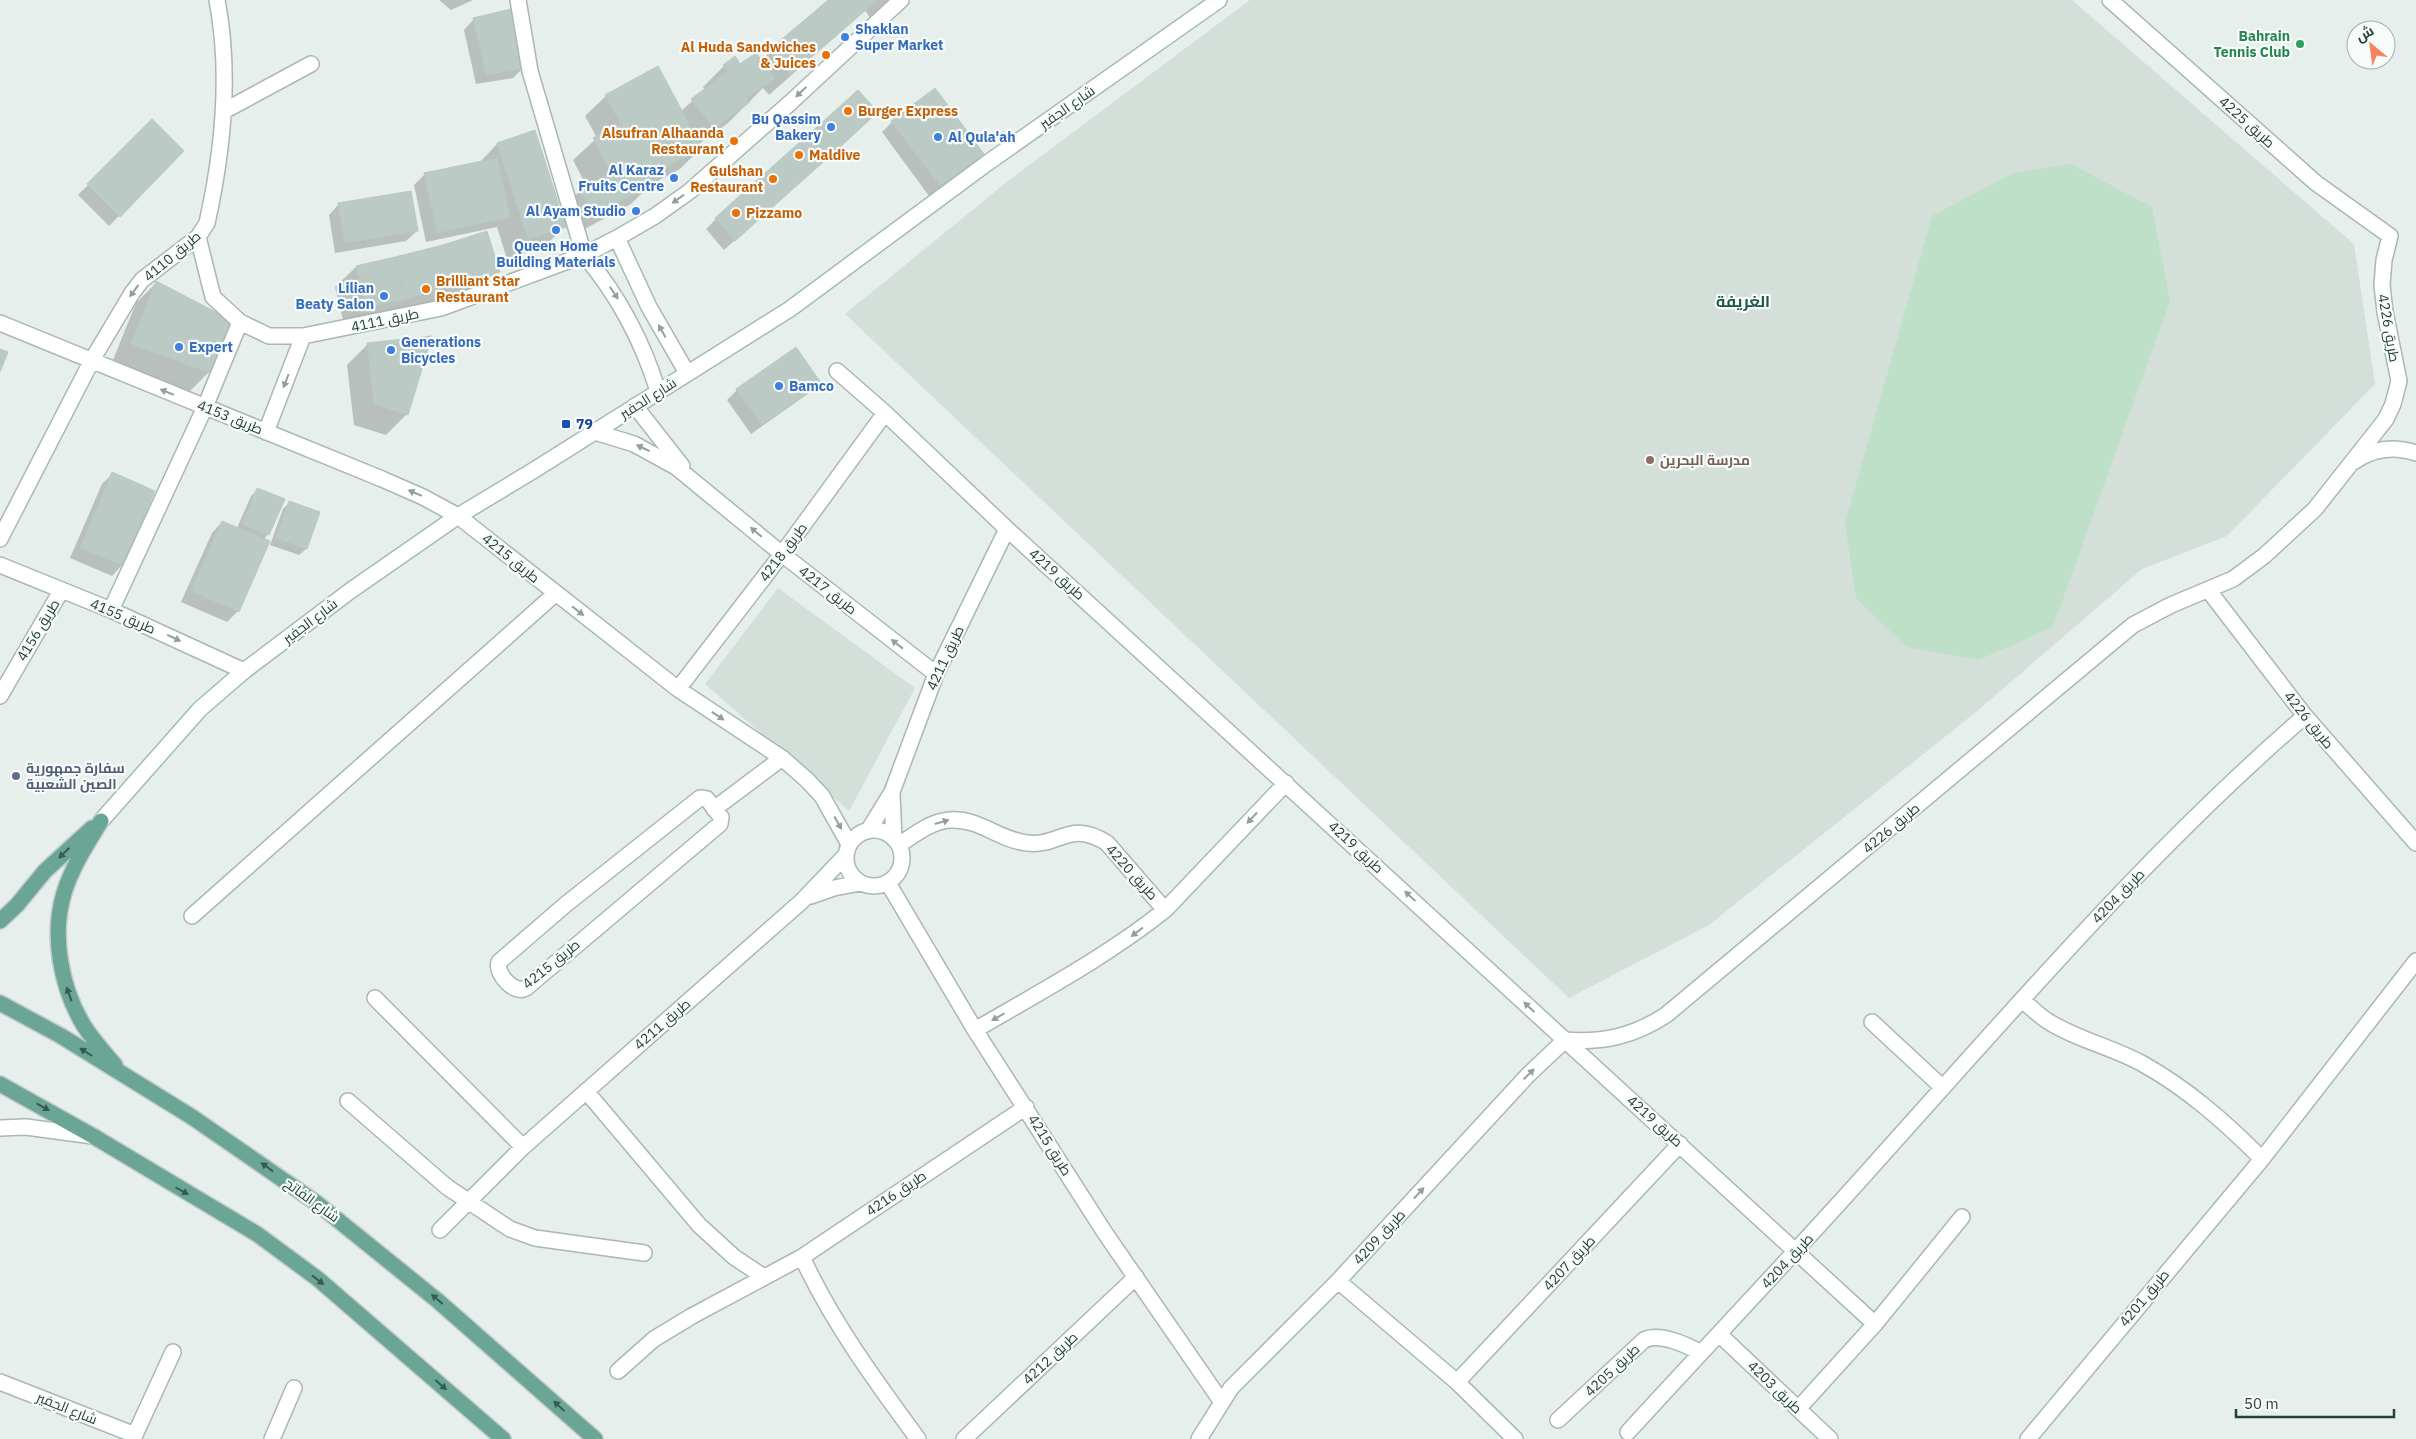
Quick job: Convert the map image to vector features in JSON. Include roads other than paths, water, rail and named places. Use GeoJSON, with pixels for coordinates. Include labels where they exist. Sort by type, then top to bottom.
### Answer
{"type":"FeatureCollection","features":[{"type":"Feature","properties":{"kind":"main road"},"geometry":{"type":"LineString","coordinates":[[0,920],[72,845],[101,821]]}},
{"type":"Feature","properties":{"kind":"main road"},"geometry":{"type":"LineString","coordinates":[[101,821],[79,858],[64,893],[60,916],[61,962],[73,1006],[84,1025],[125,1077]]}},
{"type":"Feature","properties":{"kind":"main road","name":"شارع الفاتح"},"geometry":{"type":"LineString","coordinates":[[0,1003],[61,1036],[216,1133],[318,1204],[438,1301],[595,1439]]}},
{"type":"Feature","properties":{"kind":"main road"},"geometry":{"type":"LineString","coordinates":[[0,1084],[92,1136],[264,1240],[332,1291],[503,1439]]}},
{"type":"Feature","properties":{"kind":"street","name":"طريق 4110"},"geometry":{"type":"LineString","coordinates":[[0,539],[92,360],[132,293],[142,280],[198,237],[207,223],[211,207],[224,111],[222,50],[217,0]]}},
{"type":"Feature","properties":{"kind":"street"},"geometry":{"type":"LineString","coordinates":[[518,0],[530,71],[584,255],[600,274],[628,316],[640,340],[658,391]]}},
{"type":"Feature","properties":{"kind":"street","name":"طريق 4111"},"geometry":{"type":"LineString","coordinates":[[198,237],[212,297],[240,322],[269,336],[303,336],[441,308],[584,255],[655,216],[690,191],[901,0]]}},
{"type":"Feature","properties":{"kind":"street","name":"شارع الجفير"},"geometry":{"type":"LineString","coordinates":[[101,821],[200,708],[244,671],[350,591],[458,516],[790,309],[979,169],[1219,0]]}},
{"type":"Feature","properties":{"kind":"street","name":"طريق 4225"},"geometry":{"type":"LineString","coordinates":[[2110,0],[2316,183],[2390,236]]}},
{"type":"Feature","properties":{"kind":"street"},"geometry":{"type":"LineString","coordinates":[[224,111],[311,64]]}},
{"type":"Feature","properties":{"kind":"street","name":"طريق 4226"},"geometry":{"type":"LineString","coordinates":[[1565,1040],[1600,1041],[1617,1038],[1651,1025],[1666,1015],[2134,626],[2171,606],[2233,579],[2315,510],[2386,419],[2393,404],[2399,381],[2385,312],[2382,286],[2384,260],[2390,236]]}},
{"type":"Feature","properties":{"kind":"street"},"geometry":{"type":"LineString","coordinates":[[618,238],[650,307],[687,373]]}},
{"type":"Feature","properties":{"kind":"street"},"geometry":{"type":"LineString","coordinates":[[628,316],[650,307]]}},
{"type":"Feature","properties":{"kind":"street"},"geometry":{"type":"LineString","coordinates":[[111,610],[205,408],[240,322]]}},
{"type":"Feature","properties":{"kind":"street","name":"طريق 4153"},"geometry":{"type":"LineString","coordinates":[[0,323],[423,496],[458,516]]}},
{"type":"Feature","properties":{"kind":"street"},"geometry":{"type":"LineString","coordinates":[[266,432],[303,336]]}},
{"type":"Feature","properties":{"kind":"street","name":"طريق 4219"},"geometry":{"type":"LineString","coordinates":[[837,371],[885,413],[1007,529],[1286,782],[1565,1040],[1797,1250],[1875,1324]]}},
{"type":"Feature","properties":{"kind":"street","name":"طريق 4217"},"geometry":{"type":"LineString","coordinates":[[635,406],[669,450],[699,483],[782,554],[936,674]]}},
{"type":"Feature","properties":{"kind":"street","name":"طريق 4218"},"geometry":{"type":"LineString","coordinates":[[678,689],[782,554],[885,413]]}},
{"type":"Feature","properties":{"kind":"street","name":"طريق 4217"},"geometry":{"type":"LineString","coordinates":[[594,432],[652,453],[699,483]]}},
{"type":"Feature","properties":{"kind":"street","name":"طريق 4226"},"geometry":{"type":"LineString","coordinates":[[2350,464],[2361,457],[2386,449],[2397,448],[2416,453]]}},
{"type":"Feature","properties":{"kind":"street","name":"طريق 4215"},"geometry":{"type":"LineString","coordinates":[[458,516],[678,689],[782,758],[822,796],[847,850]]}},
{"type":"Feature","properties":{"kind":"street","name":"طريق 4211"},"geometry":{"type":"LineString","coordinates":[[868,831],[892,792],[936,674],[1007,529]]}},
{"type":"Feature","properties":{"kind":"street","name":"طريق 4155"},"geometry":{"type":"LineString","coordinates":[[0,565],[111,610],[244,671]]}},
{"type":"Feature","properties":{"kind":"street","name":"طريق 4156"},"geometry":{"type":"LineString","coordinates":[[0,696],[61,591]]}},
{"type":"Feature","properties":{"kind":"street","name":"طريق 4226"},"geometry":{"type":"LineString","coordinates":[[2209,591],[2305,716],[2416,843]]}},
{"type":"Feature","properties":{"kind":"street"},"geometry":{"type":"LineString","coordinates":[[192,916],[555,594]]}},
{"type":"Feature","properties":{"kind":"street","name":"طريق 4204"},"geometry":{"type":"LineString","coordinates":[[1628,1432],[1797,1250],[2084,930],[2262,753],[2305,716]]}},
{"type":"Feature","properties":{"kind":"street"},"geometry":{"type":"LineString","coordinates":[[714,809],[782,758]]}},
{"type":"Feature","properties":{"kind":"street","name":"طريق 4220"},"geometry":{"type":"LineString","coordinates":[[975,1030],[1105,955],[1165,910],[1286,782]]}},
{"type":"Feature","properties":{"kind":"street","name":"طريق 4211"},"geometry":{"type":"LineString","coordinates":[[892,792],[896,842]]}},
{"type":"Feature","properties":{"kind":"street","name":"طريق 4215"},"geometry":{"type":"LineString","coordinates":[[704,798],[714,809],[722,819],[720,824],[526,988],[515,990],[499,971],[499,962],[565,905],[698,800],[704,798]]}},
{"type":"Feature","properties":{"kind":"street","name":"طريق 4220"},"geometry":{"type":"LineString","coordinates":[[896,842],[933,825],[951,820],[965,820],[1028,844],[1081,832],[1095,836],[1107,843],[1165,910]]}},
{"type":"Feature","properties":{"kind":"street"},"geometry":{"type":"LineString","coordinates":[[868,831],[882,831],[896,842],[902,862],[900,870],[888,883],[879,886],[860,883],[848,872],[847,850],[860,833],[868,831]]}},
{"type":"Feature","properties":{"kind":"street","name":"طريق 4211"},"geometry":{"type":"LineString","coordinates":[[440,1230],[523,1147],[801,902],[847,850]]}},
{"type":"Feature","properties":{"kind":"street","name":"طريق 4211"},"geometry":{"type":"LineString","coordinates":[[801,902],[824,891],[860,883]]}},
{"type":"Feature","properties":{"kind":"street","name":"طريق 4215"},"geometry":{"type":"LineString","coordinates":[[888,883],[975,1030],[1026,1106],[1105,1233],[1221,1401]]}},
{"type":"Feature","properties":{"kind":"street"},"geometry":{"type":"LineString","coordinates":[[2022,1000],[2045,1020],[2071,1033],[2104,1045],[2142,1064],[2181,1088],[2227,1124],[2262,1159],[2416,962]]}},
{"type":"Feature","properties":{"kind":"street"},"geometry":{"type":"LineString","coordinates":[[375,998],[523,1147]]}},
{"type":"Feature","properties":{"kind":"street"},"geometry":{"type":"LineString","coordinates":[[1872,1022],[1942,1087]]}},
{"type":"Feature","properties":{"kind":"street","name":"طريق 4209"},"geometry":{"type":"LineString","coordinates":[[1206,1436],[1221,1401],[1231,1388],[1338,1281],[1528,1075],[1565,1040]]}},
{"type":"Feature","properties":{"kind":"street"},"geometry":{"type":"LineString","coordinates":[[586,1091],[699,1225],[734,1257],[764,1277]]}},
{"type":"Feature","properties":{"kind":"street"},"geometry":{"type":"LineString","coordinates":[[348,1101],[447,1187],[523,1235],[644,1253]]}},
{"type":"Feature","properties":{"kind":"street","name":"طريق 4216"},"geometry":{"type":"LineString","coordinates":[[618,1371],[654,1339],[692,1316],[802,1257],[1026,1106]]}},
{"type":"Feature","properties":{"kind":"street"},"geometry":{"type":"LineString","coordinates":[[0,1128],[26,1127],[92,1136]]}},
{"type":"Feature","properties":{"kind":"street","name":"طريق 4207"},"geometry":{"type":"LineString","coordinates":[[1457,1382],[1680,1144]]}},
{"type":"Feature","properties":{"kind":"street","name":"طريق 4201"},"geometry":{"type":"LineString","coordinates":[[2028,1439],[2262,1159]]}},
{"type":"Feature","properties":{"kind":"street"},"geometry":{"type":"LineString","coordinates":[[1798,1410],[1875,1324],[1962,1218]]}},
{"type":"Feature","properties":{"kind":"street"},"geometry":{"type":"LineString","coordinates":[[802,1257],[819,1292],[886,1396],[918,1439]]}},
{"type":"Feature","properties":{"kind":"street","name":"طريق 4212"},"geometry":{"type":"LineString","coordinates":[[964,1439],[1136,1277]]}},
{"type":"Feature","properties":{"kind":"street"},"geometry":{"type":"LineString","coordinates":[[1338,1281],[1457,1382],[1515,1439]]}},
{"type":"Feature","properties":{"kind":"street","name":"طريق 4203"},"geometry":{"type":"LineString","coordinates":[[1719,1334],[1830,1439]]}},
{"type":"Feature","properties":{"kind":"street","name":"طريق 4205"},"geometry":{"type":"LineString","coordinates":[[1558,1420],[1644,1340],[1651,1337],[1689,1346],[1701,1353]]}},
{"type":"Feature","properties":{"kind":"street","name":"شارع الجفير"},"geometry":{"type":"LineString","coordinates":[[0,1382],[134,1437],[173,1352]]}},
{"type":"Feature","properties":{"kind":"street"},"geometry":{"type":"LineString","coordinates":[[272,1439],[294,1388]]}},
{"type":"Feature","properties":{"kind":"place","name":"Shaklan Super Market"},"geometry":{"type":"Point","coordinates":[845,37]}},
{"type":"Feature","properties":{"kind":"place","name":"Bahrain Tennis Club"},"geometry":{"type":"Point","coordinates":[2300,44]}},
{"type":"Feature","properties":{"kind":"place","name":"Al Huda Sandwiches & Juices"},"geometry":{"type":"Point","coordinates":[826,55]}},
{"type":"Feature","properties":{"kind":"place","name":"Burger Express"},"geometry":{"type":"Point","coordinates":[848,111]}},
{"type":"Feature","properties":{"kind":"place","name":"Bu Qassim Bakery"},"geometry":{"type":"Point","coordinates":[831,127]}},
{"type":"Feature","properties":{"kind":"place","name":"Al Qula'ah"},"geometry":{"type":"Point","coordinates":[938,137]}},
{"type":"Feature","properties":{"kind":"place","name":"Alsufran Alhaanda Restaurant"},"geometry":{"type":"Point","coordinates":[734,141]}},
{"type":"Feature","properties":{"kind":"place","name":"Maldive"},"geometry":{"type":"Point","coordinates":[799,155]}},
{"type":"Feature","properties":{"kind":"place","name":"Al Karaz Fruits Centre"},"geometry":{"type":"Point","coordinates":[674,178]}},
{"type":"Feature","properties":{"kind":"place","name":"Gulshan Restaurant"},"geometry":{"type":"Point","coordinates":[773,179]}},
{"type":"Feature","properties":{"kind":"place","name":"Al Ayam Studio"},"geometry":{"type":"Point","coordinates":[636,211]}},
{"type":"Feature","properties":{"kind":"place","name":"Pizzamo"},"geometry":{"type":"Point","coordinates":[736,213]}},
{"type":"Feature","properties":{"kind":"place","name":"Queen Home Building Materials"},"geometry":{"type":"Point","coordinates":[556,230]}},
{"type":"Feature","properties":{"kind":"place","name":"Brilliant Star Restaurant"},"geometry":{"type":"Point","coordinates":[426,289]}},
{"type":"Feature","properties":{"kind":"place","name":"Lilian Beaty Salon"},"geometry":{"type":"Point","coordinates":[384,296]}},
{"type":"Feature","properties":{"kind":"place","name":"Expert"},"geometry":{"type":"Point","coordinates":[179,347]}},
{"type":"Feature","properties":{"kind":"place","name":"Generations Bicycles"},"geometry":{"type":"Point","coordinates":[391,350]}},
{"type":"Feature","properties":{"kind":"place","name":"Bamco"},"geometry":{"type":"Point","coordinates":[779,386]}},
{"type":"Feature","properties":{"kind":"place","name":"79"},"geometry":{"type":"Point","coordinates":[566,424]}},
{"type":"Feature","properties":{"kind":"place","name":"مدرسة البحرين"},"geometry":{"type":"Point","coordinates":[1650,460]}},
{"type":"Feature","properties":{"kind":"place","name":"سفارة جمهورية الصين الشعبية"},"geometry":{"type":"Point","coordinates":[16,776]}},
{"type":"Feature","properties":{"kind":"district","name":"الغريفة"},"geometry":{"type":"Point","coordinates":[1743,301]}}]}
